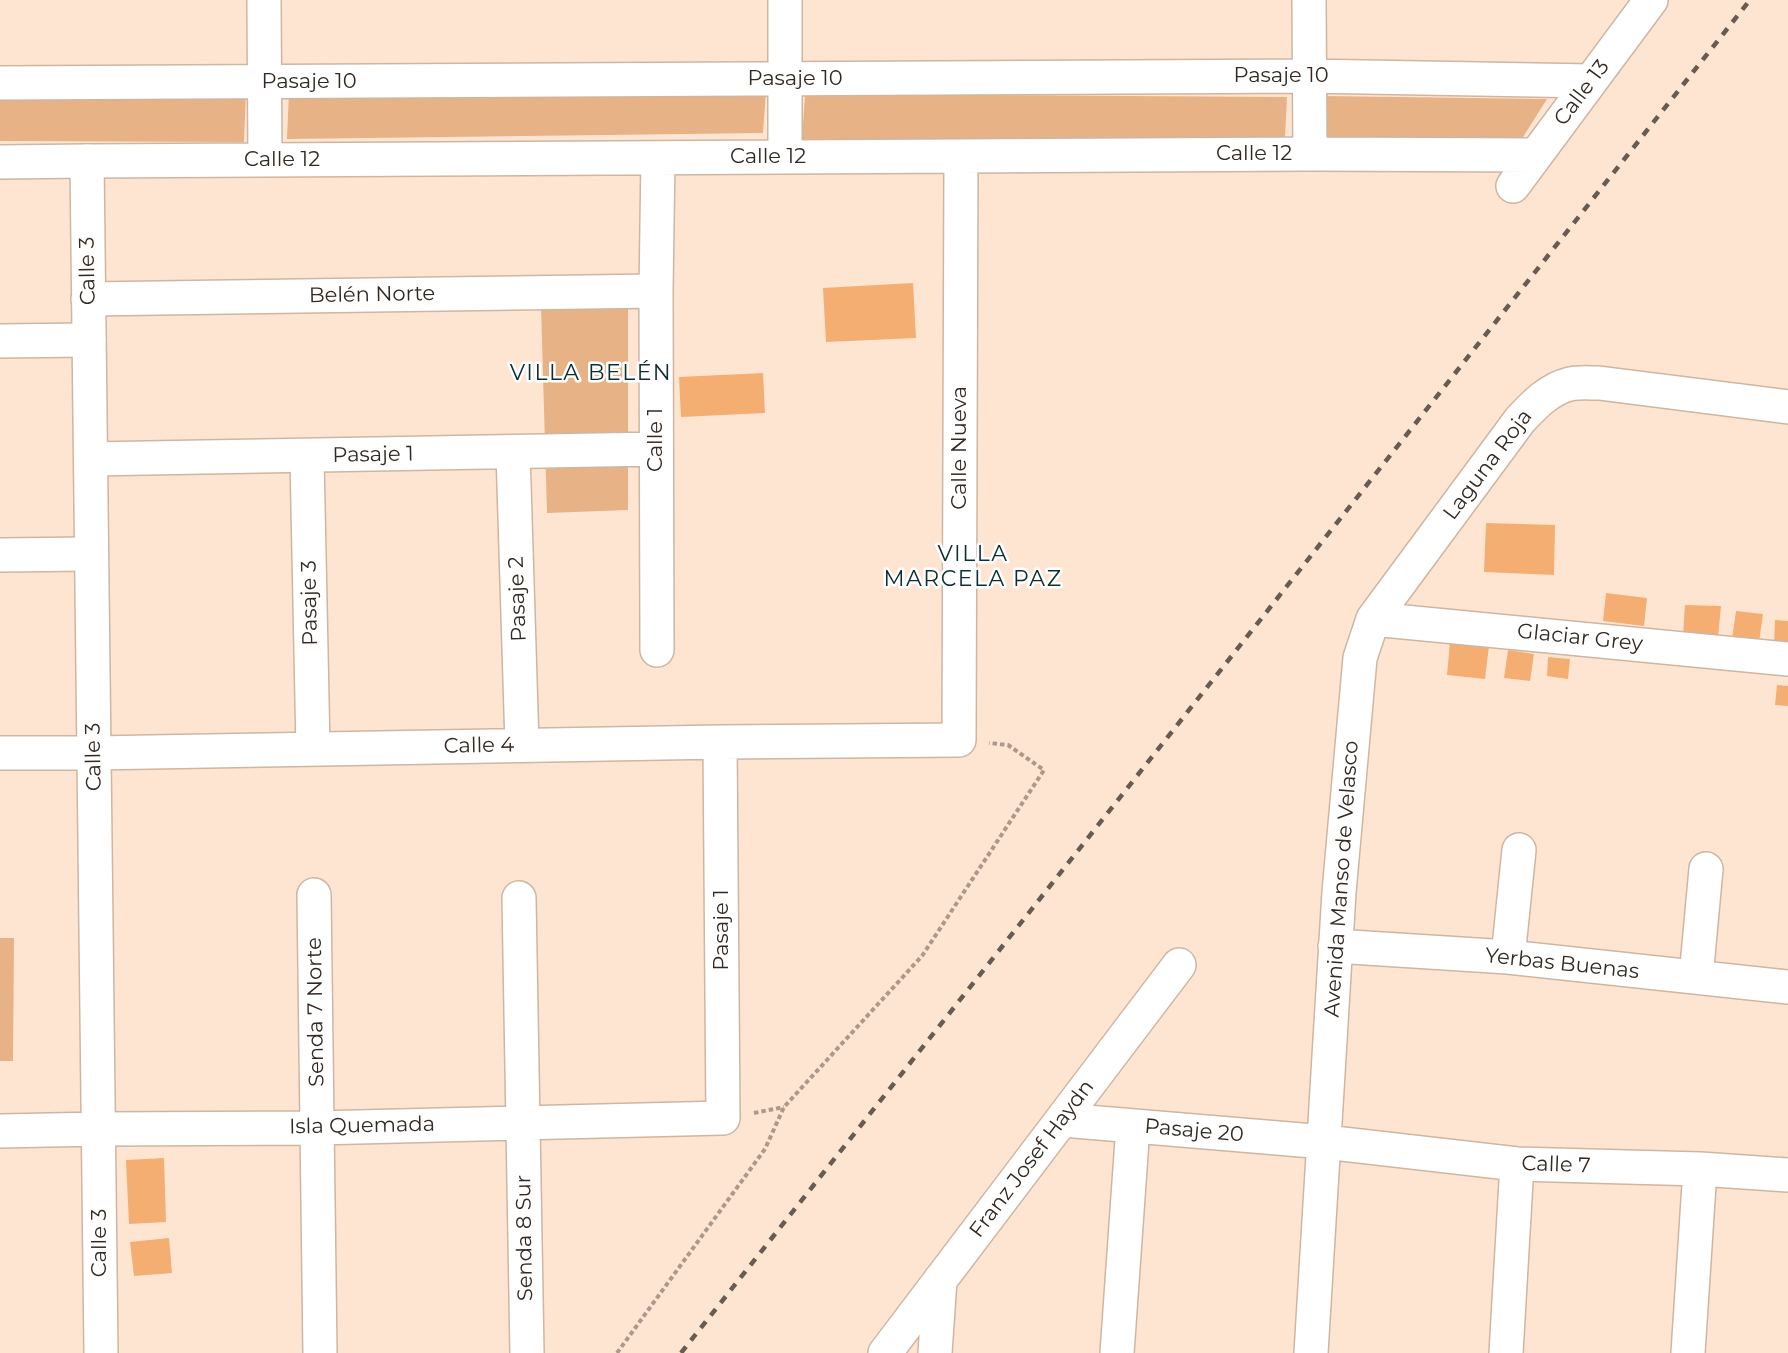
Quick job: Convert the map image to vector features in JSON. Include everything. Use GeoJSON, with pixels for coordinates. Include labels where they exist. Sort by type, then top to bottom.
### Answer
{"type":"FeatureCollection","features":[{"type":"Feature","properties":{"kind":"street"},"geometry":{"type":"LineString","coordinates":[[264,0],[265,160]]}},
{"type":"Feature","properties":{"kind":"street"},"geometry":{"type":"LineString","coordinates":[[785,0],[785,157]]}},
{"type":"Feature","properties":{"kind":"street"},"geometry":{"type":"LineString","coordinates":[[1309,0],[1310,154]]}},
{"type":"Feature","properties":{"kind":"street","name":"Calle 13"},"geometry":{"type":"LineString","coordinates":[[1513,186],[1651,0]]}},
{"type":"Feature","properties":{"kind":"street","name":"Pasaje 10"},"geometry":{"type":"LineString","coordinates":[[0,83],[1310,76],[1591,81]]}},
{"type":"Feature","properties":{"kind":"street","name":"Calle 12"},"geometry":{"type":"LineString","coordinates":[[0,162],[1310,154],[1536,155]]}},
{"type":"Feature","properties":{"kind":"street","name":"Calle Nueva"},"geometry":{"type":"LineString","coordinates":[[959,740],[961,156]]}},
{"type":"Feature","properties":{"kind":"street","name":"Calle 1"},"geometry":{"type":"LineString","coordinates":[[657,650],[658,158]]}},
{"type":"Feature","properties":{"kind":"street","name":"Calle 3"},"geometry":{"type":"LineString","coordinates":[[87,161],[101,1353]]}},
{"type":"Feature","properties":{"kind":"street","name":"Belén Norte"},"geometry":{"type":"LineString","coordinates":[[88,299],[656,291]]}},
{"type":"Feature","properties":{"kind":"street"},"geometry":{"type":"LineString","coordinates":[[0,341],[89,340]]}},
{"type":"Feature","properties":{"kind":"street","name":"Laguna Roja"},"geometry":{"type":"LineString","coordinates":[[1372,619],[1520,420],[1532,406],[1551,391],[1571,383],[1599,384],[1788,407]]}},
{"type":"Feature","properties":{"kind":"street","name":"Pasaje 1"},"geometry":{"type":"LineString","coordinates":[[91,459],[307,457],[656,449]]}},
{"type":"Feature","properties":{"kind":"street","name":"Pasaje 2"},"geometry":{"type":"LineString","coordinates":[[513,452],[522,746]]}},
{"type":"Feature","properties":{"kind":"street","name":"Pasaje 3"},"geometry":{"type":"LineString","coordinates":[[307,457],[312,748]]}},
{"type":"Feature","properties":{"kind":"street"},"geometry":{"type":"LineString","coordinates":[[0,555],[92,554]]}},
{"type":"Feature","properties":{"kind":"street","name":"Glaciar Grey"},"geometry":{"type":"LineString","coordinates":[[1372,619],[1788,659]]}},
{"type":"Feature","properties":{"kind":"street","name":"Avenida Manso de Velasco"},"geometry":{"type":"LineString","coordinates":[[1325,1142],[1335,946],[1360,658],[1372,619]]}},
{"type":"Feature","properties":{"kind":"street","name":"Calle 4"},"geometry":{"type":"LineString","coordinates":[[0,753],[959,740]]}},
{"type":"Feature","properties":{"kind":"street","name":"Pasaje 1"},"geometry":{"type":"LineString","coordinates":[[720,742],[723,1118]]}},
{"type":"Feature","properties":{"kind":"street"},"geometry":{"type":"LineString","coordinates":[[1508,957],[1519,850]]}},
{"type":"Feature","properties":{"kind":"street"},"geometry":{"type":"LineString","coordinates":[[1696,977],[1706,869]]}},
{"type":"Feature","properties":{"kind":"street","name":"Senda 7 Norte"},"geometry":{"type":"LineString","coordinates":[[314,895],[320,1353]]}},
{"type":"Feature","properties":{"kind":"street","name":"Senda 8 Sur"},"geometry":{"type":"LineString","coordinates":[[519,898],[527,1353]]}},
{"type":"Feature","properties":{"kind":"street","name":"Yerbas Buenas"},"geometry":{"type":"LineString","coordinates":[[1335,946],[1508,957],[1788,987]]}},
{"type":"Feature","properties":{"kind":"street","name":"Franz Josef Haydn"},"geometry":{"type":"LineString","coordinates":[[885,1353],[1179,965]]}},
{"type":"Feature","properties":{"kind":"street","name":"Isla Quemada"},"geometry":{"type":"LineString","coordinates":[[0,1131],[317,1128],[723,1118]]}},
{"type":"Feature","properties":{"kind":"street","name":"Pasaje 20"},"geometry":{"type":"LineString","coordinates":[[1063,1120],[1325,1142]]}},
{"type":"Feature","properties":{"kind":"street"},"geometry":{"type":"LineString","coordinates":[[1117,1353],[1133,1126]]}},
{"type":"Feature","properties":{"kind":"street"},"geometry":{"type":"LineString","coordinates":[[1311,1353],[1325,1142]]}},
{"type":"Feature","properties":{"kind":"street","name":"Calle 7"},"geometry":{"type":"LineString","coordinates":[[1325,1142],[1517,1164],[1700,1169],[1788,1175]]}},
{"type":"Feature","properties":{"kind":"street"},"geometry":{"type":"LineString","coordinates":[[1506,1353],[1517,1164]]}},
{"type":"Feature","properties":{"kind":"street"},"geometry":{"type":"LineString","coordinates":[[1688,1353],[1700,1169]]}},
{"type":"Feature","properties":{"kind":"street"},"geometry":{"type":"LineString","coordinates":[[935,1353],[940,1280]]}},
{"type":"Feature","properties":{"kind":"path"},"geometry":{"type":"LineString","coordinates":[[617,1353],[765,1149],[784,1107],[922,956],[1044,770],[1008,745],[959,740]]}},
{"type":"Feature","properties":{"kind":"shaded area"},"geometry":{"type":"Polygon","coordinates":[[[246,92],[244,142],[0,141],[0,93],[246,92]]]}},
{"type":"Feature","properties":{"kind":"shaded area"},"geometry":{"type":"Polygon","coordinates":[[[289,92],[766,92],[763,133],[287,139],[289,92]]]}},
{"type":"Feature","properties":{"kind":"shaded area"},"geometry":{"type":"Polygon","coordinates":[[[805,94],[1287,97],[1285,137],[802,140],[805,94]]]}},
{"type":"Feature","properties":{"kind":"shaded area"},"geometry":{"type":"Polygon","coordinates":[[[1322,96],[1547,99],[1523,137],[1320,137],[1322,96]]]}},
{"type":"Feature","properties":{"kind":"shaded area"},"geometry":{"type":"Polygon","coordinates":[[[628,302],[628,510],[547,513],[541,305],[628,302]]]}},
{"type":"Feature","properties":{"kind":"shaded area"},"geometry":{"type":"Polygon","coordinates":[[[0,938],[14,938],[13,1061],[0,1061],[0,938]]]}},
{"type":"Feature","properties":{"kind":"building"},"geometry":{"type":"Polygon","coordinates":[[[913,283],[916,338],[826,342],[823,288],[913,283]]]}},
{"type":"Feature","properties":{"kind":"building"},"geometry":{"type":"Polygon","coordinates":[[[763,373],[765,413],[681,417],[679,377],[763,373]]]}},
{"type":"Feature","properties":{"kind":"building"},"geometry":{"type":"Polygon","coordinates":[[[1486,523],[1555,525],[1554,575],[1484,572],[1486,523]]]}},
{"type":"Feature","properties":{"kind":"building"},"geometry":{"type":"Polygon","coordinates":[[[1606,593],[1647,598],[1644,626],[1603,621],[1606,593]]]}},
{"type":"Feature","properties":{"kind":"building"},"geometry":{"type":"Polygon","coordinates":[[[1685,605],[1721,606],[1718,637],[1683,635],[1685,605]]]}},
{"type":"Feature","properties":{"kind":"building"},"geometry":{"type":"Polygon","coordinates":[[[1736,611],[1763,614],[1759,642],[1732,639],[1736,611]]]}},
{"type":"Feature","properties":{"kind":"building"},"geometry":{"type":"Polygon","coordinates":[[[1775,620],[1788,621],[1788,646],[1774,646],[1775,620]]]}},
{"type":"Feature","properties":{"kind":"building"},"geometry":{"type":"Polygon","coordinates":[[[1450,642],[1489,646],[1485,679],[1447,675],[1450,642]]]}},
{"type":"Feature","properties":{"kind":"building"},"geometry":{"type":"Polygon","coordinates":[[[1508,650],[1534,654],[1530,681],[1504,678],[1508,650]]]}},
{"type":"Feature","properties":{"kind":"building"},"geometry":{"type":"Polygon","coordinates":[[[1548,657],[1570,659],[1568,679],[1547,676],[1548,657]]]}},
{"type":"Feature","properties":{"kind":"building"},"geometry":{"type":"Polygon","coordinates":[[[1777,685],[1788,686],[1788,706],[1775,705],[1777,685]]]}},
{"type":"Feature","properties":{"kind":"building"},"geometry":{"type":"Polygon","coordinates":[[[164,1158],[166,1222],[129,1224],[126,1160],[164,1158]]]}},
{"type":"Feature","properties":{"kind":"building"},"geometry":{"type":"Polygon","coordinates":[[[169,1238],[172,1273],[134,1276],[130,1242],[169,1238]]]}},
{"type":"Feature","properties":{"kind":"railway"},"geometry":{"type":"LineString","coordinates":[[681,1353],[1750,0]]}},
{"type":"Feature","properties":{"kind":"district","name":"VILLA BELÉN"},"geometry":{"type":"Point","coordinates":[591,374]}},
{"type":"Feature","properties":{"kind":"district","name":"VILLA MARCELA PAZ"},"geometry":{"type":"Point","coordinates":[973,568]}}]}
